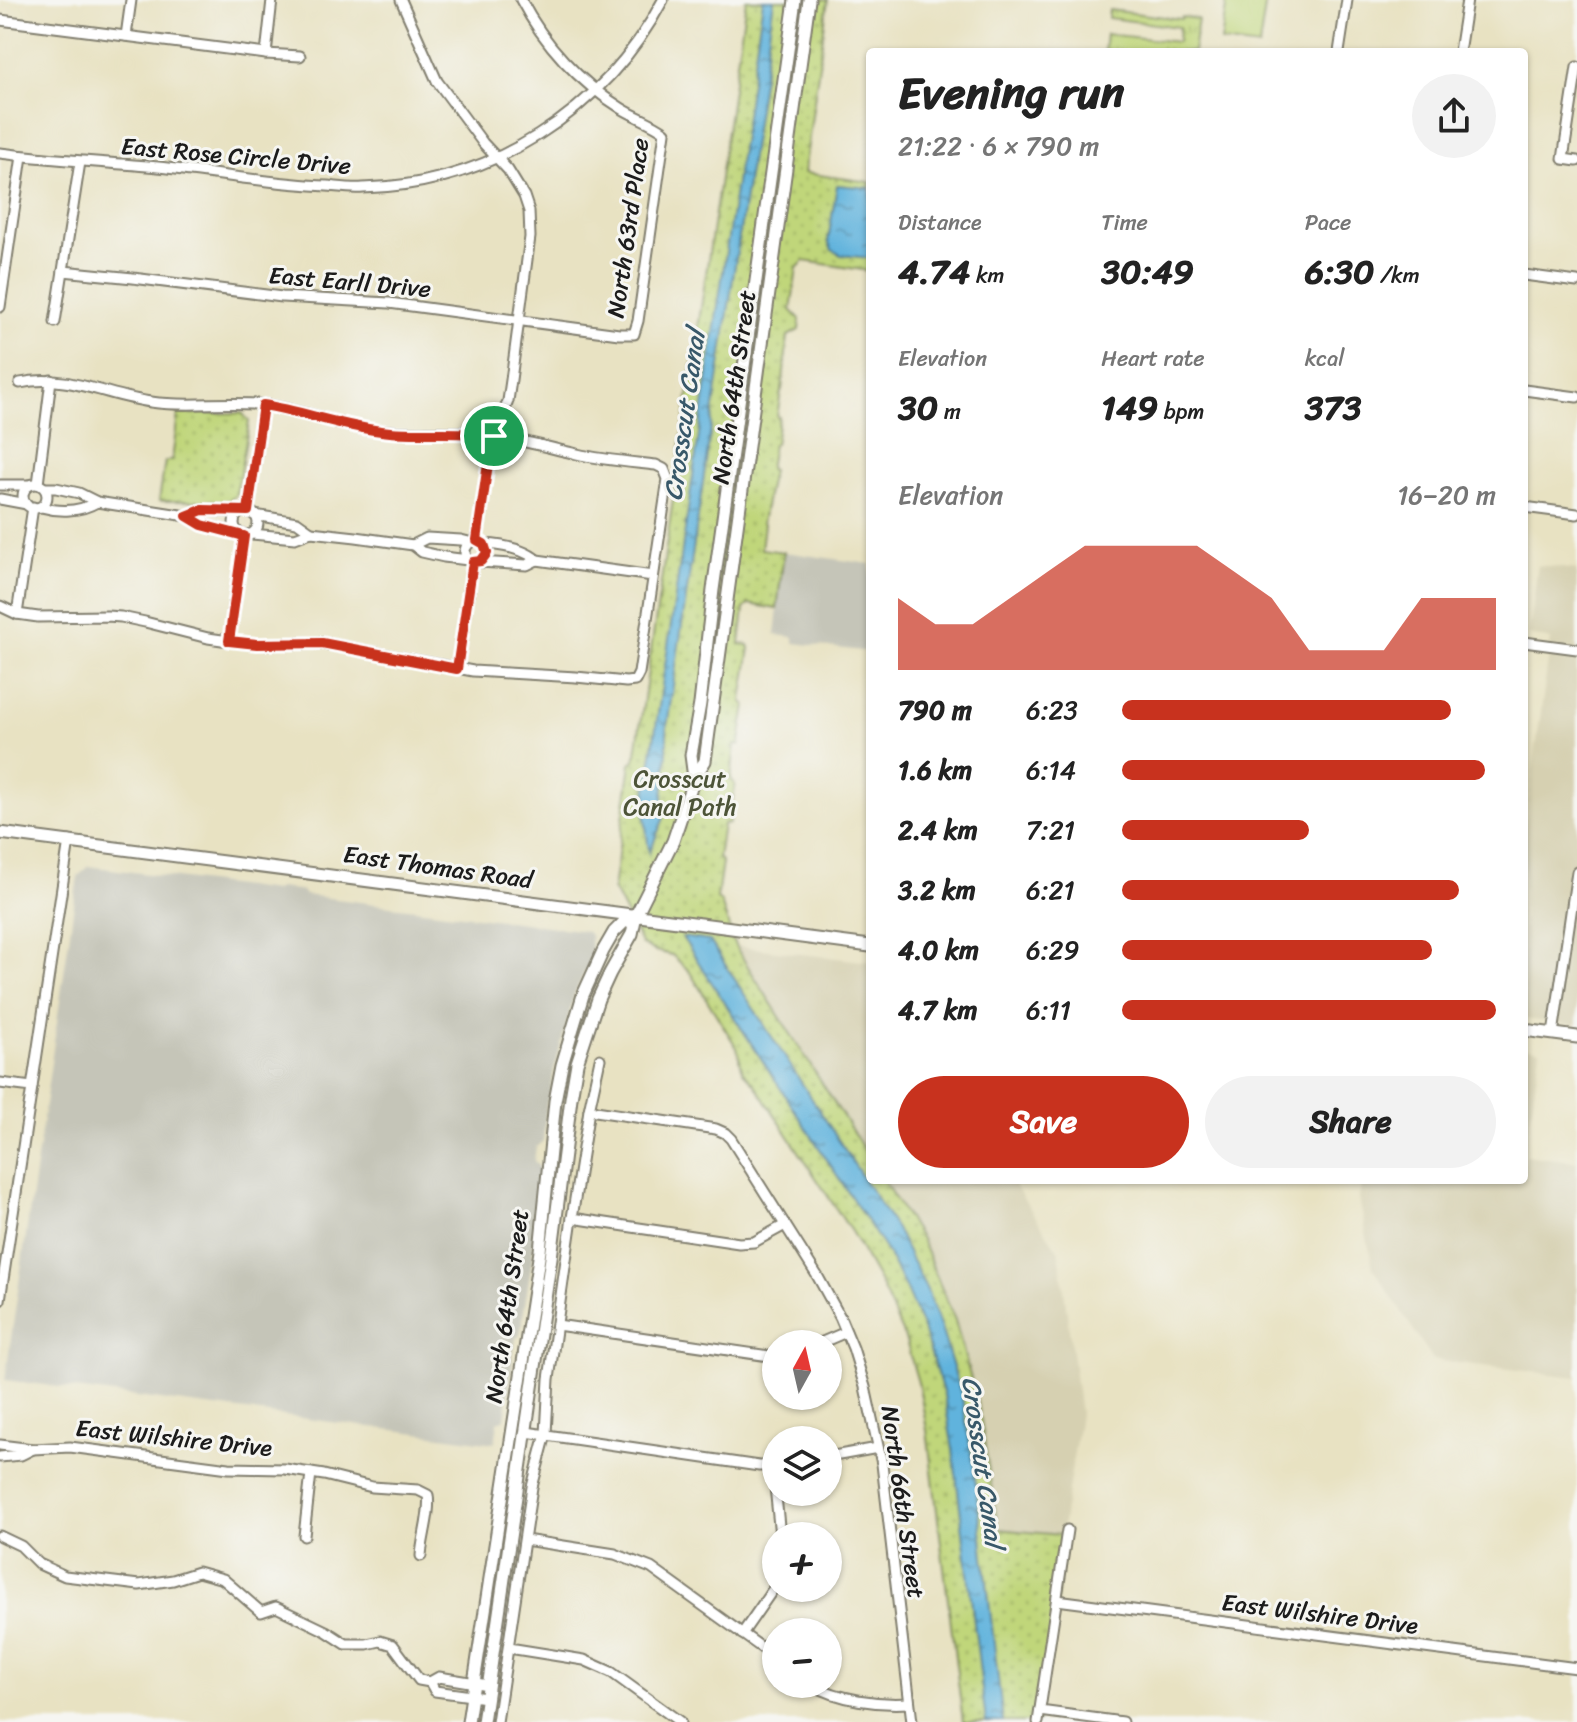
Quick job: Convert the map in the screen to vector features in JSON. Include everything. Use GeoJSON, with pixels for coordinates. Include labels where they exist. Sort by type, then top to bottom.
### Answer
{"type":"FeatureCollection","features":[{"type":"Feature","properties":{"kind":"main road","name":"North 64th Street"},"geometry":{"type":"LineString","coordinates":[[694,778],[691,755],[795,0]]}},
{"type":"Feature","properties":{"kind":"main road","name":"North 64th Street"},"geometry":{"type":"LineString","coordinates":[[483,1722],[551,1258],[572,1090],[585,1034],[598,999],[632,934],[636,915],[673,841],[694,778],[705,761],[809,0]]}},
{"type":"Feature","properties":{"kind":"main road","name":"East Thomas Road"},"geometry":{"type":"LineString","coordinates":[[0,833],[866,945]]}},
{"type":"Feature","properties":{"kind":"main road","name":"North 64th Street"},"geometry":{"type":"LineString","coordinates":[[468,1722],[540,1251],[558,1087],[570,1035],[591,976],[614,932],[636,915]]}},
{"type":"Feature","properties":{"kind":"main road"},"geometry":{"type":"LineString","coordinates":[[1528,1031],[1577,1037]]}},
{"type":"Feature","properties":{"kind":"main road"},"geometry":{"type":"LineString","coordinates":[[558,1087],[572,1090]]}},
{"type":"Feature","properties":{"kind":"main road"},"geometry":{"type":"LineString","coordinates":[[511,1431],[526,1432]]}},
{"type":"Feature","properties":{"kind":"street"},"geometry":{"type":"LineString","coordinates":[[126,36],[131,0]]}},
{"type":"Feature","properties":{"kind":"street"},"geometry":{"type":"LineString","coordinates":[[266,54],[272,0]]}},
{"type":"Feature","properties":{"kind":"street"},"geometry":{"type":"LineString","coordinates":[[401,0],[437,81],[518,184],[529,211],[530,237],[508,401],[490,450],[477,542],[464,551],[473,561]]}},
{"type":"Feature","properties":{"kind":"street","name":"North 63rd Place"},"geometry":{"type":"LineString","coordinates":[[521,0],[555,52],[621,109],[665,132],[634,334]]}},
{"type":"Feature","properties":{"kind":"street","name":"East Rose Circle Drive"},"geometry":{"type":"LineString","coordinates":[[0,153],[157,167],[300,186],[362,188],[454,174],[513,151],[586,100],[635,46],[663,0]]}},
{"type":"Feature","properties":{"kind":"street"},"geometry":{"type":"LineString","coordinates":[[1340,48],[1347,0]]}},
{"type":"Feature","properties":{"kind":"street"},"geometry":{"type":"LineString","coordinates":[[1460,48],[1467,0]]}},
{"type":"Feature","properties":{"kind":"street"},"geometry":{"type":"LineString","coordinates":[[0,20],[300,56]]}},
{"type":"Feature","properties":{"kind":"street"},"geometry":{"type":"LineString","coordinates":[[1577,67],[1563,159],[1577,161]]}},
{"type":"Feature","properties":{"kind":"street"},"geometry":{"type":"LineString","coordinates":[[0,307],[22,156]]}},
{"type":"Feature","properties":{"kind":"street"},"geometry":{"type":"LineString","coordinates":[[55,322],[80,162]]}},
{"type":"Feature","properties":{"kind":"street","name":"East Earll Drive"},"geometry":{"type":"LineString","coordinates":[[63,271],[282,297],[389,303],[634,334]]}},
{"type":"Feature","properties":{"kind":"street"},"geometry":{"type":"LineString","coordinates":[[1528,276],[1577,282]]}},
{"type":"Feature","properties":{"kind":"street"},"geometry":{"type":"LineString","coordinates":[[0,606],[17,614],[38,617],[121,617],[229,641],[322,643],[489,673],[635,681],[639,673],[668,479],[664,469],[656,465],[600,458],[519,439],[461,432],[380,431],[263,405],[152,402],[51,380],[20,383]]}},
{"type":"Feature","properties":{"kind":"street"},"geometry":{"type":"LineString","coordinates":[[17,614],[34,506],[47,498],[37,486],[51,380]]}},
{"type":"Feature","properties":{"kind":"street"},"geometry":{"type":"LineString","coordinates":[[1528,391],[1577,397]]}},
{"type":"Feature","properties":{"kind":"street"},"geometry":{"type":"LineString","coordinates":[[245,534],[233,526],[233,522],[247,513],[263,405]]}},
{"type":"Feature","properties":{"kind":"street"},"geometry":{"type":"LineString","coordinates":[[0,485],[56,488],[79,493],[97,502],[187,516],[202,525],[245,534],[295,538],[311,532],[413,545],[422,552],[473,561],[527,565],[537,560]]}},
{"type":"Feature","properties":{"kind":"street"},"geometry":{"type":"LineString","coordinates":[[34,506],[23,494],[37,486]]}},
{"type":"Feature","properties":{"kind":"street"},"geometry":{"type":"LineString","coordinates":[[0,499],[70,510],[86,509],[97,502]]}},
{"type":"Feature","properties":{"kind":"street"},"geometry":{"type":"LineString","coordinates":[[1528,508],[1577,514]]}},
{"type":"Feature","properties":{"kind":"street"},"geometry":{"type":"LineString","coordinates":[[187,516],[202,510],[247,513],[297,522],[311,532]]}},
{"type":"Feature","properties":{"kind":"street"},"geometry":{"type":"LineString","coordinates":[[229,641],[245,534],[258,525],[247,513]]}},
{"type":"Feature","properties":{"kind":"street"},"geometry":{"type":"LineString","coordinates":[[413,545],[427,538],[477,542],[529,553],[537,560],[653,576]]}},
{"type":"Feature","properties":{"kind":"street"},"geometry":{"type":"LineString","coordinates":[[473,561],[484,559],[487,553],[477,542]]}},
{"type":"Feature","properties":{"kind":"street"},"geometry":{"type":"LineString","coordinates":[[457,669],[473,561]]}},
{"type":"Feature","properties":{"kind":"street"},"geometry":{"type":"LineString","coordinates":[[1528,643],[1577,649]]}},
{"type":"Feature","properties":{"kind":"street"},"geometry":{"type":"LineString","coordinates":[[0,1300],[10,1208],[32,1087],[69,841]]}},
{"type":"Feature","properties":{"kind":"street"},"geometry":{"type":"LineString","coordinates":[[1553,1034],[1577,872]]}},
{"type":"Feature","properties":{"kind":"street"},"geometry":{"type":"LineString","coordinates":[[497,1722],[532,1487],[546,1434],[548,1389],[572,1218],[600,1059]]}},
{"type":"Feature","properties":{"kind":"street"},"geometry":{"type":"LineString","coordinates":[[0,1083],[32,1087]]}},
{"type":"Feature","properties":{"kind":"street","name":"North 66th Street"},"geometry":{"type":"LineString","coordinates":[[589,1110],[716,1129],[725,1133],[829,1296],[846,1332],[865,1387],[878,1448],[912,1722]]}},
{"type":"Feature","properties":{"kind":"street"},"geometry":{"type":"LineString","coordinates":[[572,1218],[739,1243],[754,1242],[785,1225]]}},
{"type":"Feature","properties":{"kind":"street"},"geometry":{"type":"LineString","coordinates":[[557,1325],[762,1355]]}},
{"type":"Feature","properties":{"kind":"street"},"geometry":{"type":"LineString","coordinates":[[842,1334],[846,1332]]}},
{"type":"Feature","properties":{"kind":"street"},"geometry":{"type":"LineString","coordinates":[[526,1432],[762,1465]]}},
{"type":"Feature","properties":{"kind":"street","name":"East Wilshire Drive"},"geometry":{"type":"LineString","coordinates":[[0,1445],[33,1449],[70,1447],[229,1468],[273,1468],[372,1487],[418,1490],[428,1495],[430,1505],[421,1556]]}},
{"type":"Feature","properties":{"kind":"street"},"geometry":{"type":"LineString","coordinates":[[842,1454],[878,1448]]}},
{"type":"Feature","properties":{"kind":"street","name":"East Wilshire Drive"},"geometry":{"type":"LineString","coordinates":[[0,1457],[21,1455],[33,1449]]}},
{"type":"Feature","properties":{"kind":"street"},"geometry":{"type":"LineString","coordinates":[[304,1536],[311,1473]]}},
{"type":"Feature","properties":{"kind":"street"},"geometry":{"type":"LineString","coordinates":[[1067,1530],[1039,1717],[1122,1722]]}},
{"type":"Feature","properties":{"kind":"street"},"geometry":{"type":"LineString","coordinates":[[0,1536],[21,1546],[39,1564],[65,1576],[139,1585],[173,1580],[198,1572],[223,1579],[261,1612],[276,1607],[346,1644],[380,1641],[393,1645],[419,1680],[430,1682],[439,1677],[488,1685]]}},
{"type":"Feature","properties":{"kind":"street"},"geometry":{"type":"LineString","coordinates":[[525,1540],[615,1554],[651,1568],[762,1648]]}},
{"type":"Feature","properties":{"kind":"street","name":"East Wilshire Drive"},"geometry":{"type":"LineString","coordinates":[[1057,1600],[1577,1668]]}},
{"type":"Feature","properties":{"kind":"street"},"geometry":{"type":"LineString","coordinates":[[742,1634],[764,1602]]}},
{"type":"Feature","properties":{"kind":"street"},"geometry":{"type":"LineString","coordinates":[[509,1648],[584,1660],[611,1672],[680,1722]]}},
{"type":"Feature","properties":{"kind":"street"},"geometry":{"type":"LineString","coordinates":[[430,1682],[435,1691],[486,1698]]}},
{"type":"Feature","properties":{"kind":"street"},"geometry":{"type":"LineString","coordinates":[[842,1696],[894,1704],[909,1703]]}},
{"type":"Feature","properties":{"kind":"shaded area"},"geometry":{"type":"Polygon","coordinates":[[[784,552],[866,563],[866,652],[794,643],[794,637],[775,635],[784,552]]]}},
{"type":"Feature","properties":{"kind":"shaded area"},"geometry":{"type":"Polygon","coordinates":[[[1538,565],[1577,570],[1577,1025],[1528,1019],[1528,804],[1551,640],[1529,635],[1538,565]]]}},
{"type":"Feature","properties":{"kind":"shaded area"},"geometry":{"type":"Polygon","coordinates":[[[88,866],[274,891],[279,888],[302,891],[305,895],[586,931],[590,935],[591,958],[574,995],[547,1101],[543,1141],[536,1147],[534,1161],[540,1168],[533,1254],[520,1335],[516,1338],[505,1418],[498,1422],[495,1443],[5,1380],[78,877],[88,866]]]}},
{"type":"Feature","properties":{"kind":"shaded area"},"geometry":{"type":"Polygon","coordinates":[[[734,946],[866,962],[866,1153],[734,946]]]}},
{"type":"Feature","properties":{"kind":"shaded area"},"geometry":{"type":"Polygon","coordinates":[[[1528,1048],[1540,1050],[1528,1134],[1528,1048]]]}},
{"type":"Feature","properties":{"kind":"shaded area"},"geometry":{"type":"Polygon","coordinates":[[[1528,1155],[1577,1162],[1577,1377],[1433,1360],[1373,1268],[1359,1198],[1361,1184],[1528,1184],[1528,1155]]]}},
{"type":"Feature","properties":{"kind":"shaded area"},"geometry":{"type":"Polygon","coordinates":[[[886,1184],[1014,1184],[1059,1252],[1080,1414],[1061,1535],[998,1529],[979,1409],[955,1320],[921,1239],[886,1184]]]}},
{"type":"Feature","properties":{"kind":"green space","name":"Crosscut Canal Path"},"geometry":{"type":"Polygon","coordinates":[[[746,0],[828,0],[804,173],[866,181],[866,270],[804,261],[797,268],[791,310],[800,319],[799,330],[788,336],[779,417],[769,469],[772,470],[762,523],[761,549],[784,552],[777,609],[749,604],[744,609],[740,644],[749,645],[750,648],[742,701],[746,705],[740,742],[735,745],[731,779],[735,784],[730,819],[729,823],[723,824],[717,899],[721,902],[735,946],[866,1153],[866,1184],[886,1184],[921,1239],[955,1320],[979,1409],[998,1529],[1061,1535],[1067,1530],[1038,1722],[963,1722],[927,1430],[906,1341],[880,1283],[852,1233],[754,1083],[743,1072],[737,1048],[689,971],[672,955],[642,945],[613,889],[631,763],[635,760],[746,0]]]}},
{"type":"Feature","properties":{"kind":"green space"},"geometry":{"type":"Polygon","coordinates":[[[1227,0],[1266,0],[1259,47],[1221,42],[1227,0]]]}},
{"type":"Feature","properties":{"kind":"green space"},"geometry":{"type":"Polygon","coordinates":[[[1109,10],[1198,19],[1194,48],[1104,48],[1106,34],[1178,42],[1179,27],[1108,18],[1109,10]]]}},
{"type":"Feature","properties":{"kind":"green space"},"geometry":{"type":"Polygon","coordinates":[[[242,413],[249,421],[236,495],[229,501],[159,501],[165,461],[172,461],[178,414],[242,413]]]}},
{"type":"Feature","properties":{"kind":"water"},"geometry":{"type":"Polygon","coordinates":[[[763,0],[774,0],[667,727],[664,818],[649,853],[644,808],[763,0]]]}},
{"type":"Feature","properties":{"kind":"water"},"geometry":{"type":"Polygon","coordinates":[[[837,185],[866,188],[866,258],[841,255],[832,250],[828,241],[837,185]]]}},
{"type":"Feature","properties":{"kind":"water"},"geometry":{"type":"Polygon","coordinates":[[[682,937],[710,941],[896,1229],[927,1290],[962,1397],[974,1469],[1003,1722],[986,1722],[944,1395],[923,1329],[885,1249],[682,937]]]}},
{"type":"Feature","properties":{"kind":"route"},"geometry":{"type":"LineString","coordinates":[[263,405],[348,426],[390,432],[461,432],[494,436],[477,540],[484,544],[487,553],[481,561],[473,562],[457,669],[322,643],[229,641],[244,536],[202,525],[187,516],[202,510],[248,511],[263,405]]}},
{"type":"Feature","properties":{"kind":"water label","name":"Crosscut Canal"},"geometry":{"type":"Point","coordinates":[684,415]}},
{"type":"Feature","properties":{"kind":"water label","name":"Crosscut Canal"},"geometry":{"type":"Point","coordinates":[983,1462]}}]}
